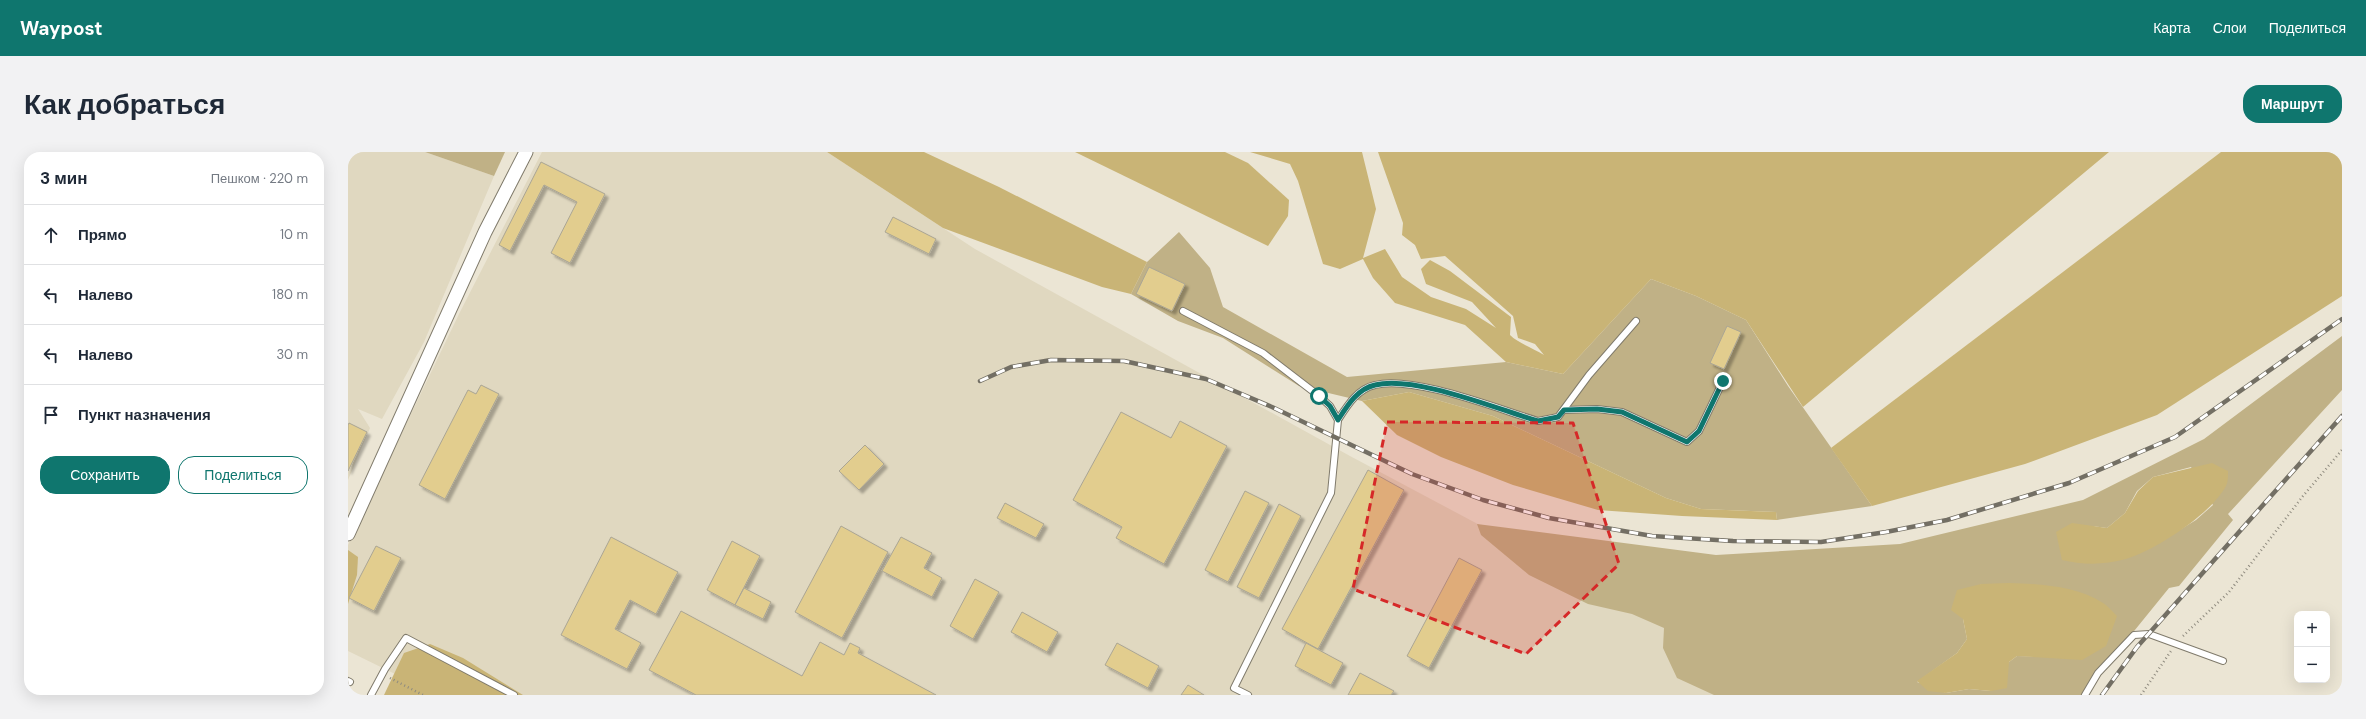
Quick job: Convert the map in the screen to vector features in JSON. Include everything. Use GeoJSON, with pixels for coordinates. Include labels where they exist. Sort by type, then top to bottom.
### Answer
{"type":"FeatureCollection","features":[{"type":"Feature","properties":{"kind":"street"},"geometry":{"type":"LineString","coordinates":[[348,534],[485,232],[526,152]]}},
{"type":"Feature","properties":{"kind":"lane"},"geometry":{"type":"LineString","coordinates":[[1183,310],[1263,353],[1319,396],[1330,406],[1338,420]]}},
{"type":"Feature","properties":{"kind":"lane"},"geometry":{"type":"LineString","coordinates":[[1248,695],[1234,688],[1331,493],[1338,420],[1351,399],[1374,385],[1413,383],[1538,421],[1558,417],[1589,375],[1636,321]]}},
{"type":"Feature","properties":{"kind":"lane"},"geometry":{"type":"LineString","coordinates":[[1564,410],[1597,409],[1622,412],[1687,442],[1699,431],[1723,381]]}},
{"type":"Feature","properties":{"kind":"lane"},"geometry":{"type":"LineString","coordinates":[[2085,695],[2098,673],[2134,636],[2149,634],[2223,661]]}},
{"type":"Feature","properties":{"kind":"lane"},"geometry":{"type":"LineString","coordinates":[[371,695],[382,674],[406,638],[514,695]]}},
{"type":"Feature","properties":{"kind":"path"},"geometry":{"type":"LineString","coordinates":[[2141,695],[2177,644],[2207,611],[2229,592],[2303,496],[2342,450]]}},
{"type":"Feature","properties":{"kind":"path"},"geometry":{"type":"LineString","coordinates":[[382,674],[423,695]]}},
{"type":"Feature","properties":{"kind":"highlighted area"},"geometry":{"type":"Polygon","coordinates":[[[1387,422],[1573,423],[1619,564],[1526,654],[1353,589],[1387,422]]]}},
{"type":"Feature","properties":{"kind":"shaded area"},"geometry":{"type":"Polygon","coordinates":[[[348,152],[425,152],[494,176],[424,342],[382,419],[358,409],[370,428],[348,480],[348,152]]]}},
{"type":"Feature","properties":{"kind":"shaded area"},"geometry":{"type":"Polygon","coordinates":[[[425,152],[505,152],[494,176],[425,152]]]}},
{"type":"Feature","properties":{"kind":"shaded area"},"geometry":{"type":"Polygon","coordinates":[[[542,152],[827,152],[975,249],[1350,456],[1799,695],[438,695],[348,651],[348,545],[459,314],[542,152]]]}},
{"type":"Feature","properties":{"kind":"shaded area"},"geometry":{"type":"Polygon","coordinates":[[[827,152],[924,152],[999,187],[1147,262],[1131,294],[1102,287],[943,228],[827,152]]]}},
{"type":"Feature","properties":{"kind":"shaded area"},"geometry":{"type":"Polygon","coordinates":[[[1075,152],[1225,152],[1248,163],[1289,200],[1288,216],[1268,246],[1075,152]]]}},
{"type":"Feature","properties":{"kind":"shaded area"},"geometry":{"type":"Polygon","coordinates":[[[1250,152],[1362,152],[1376,209],[1363,258],[1385,249],[1402,277],[1431,297],[1466,309],[1496,328],[1472,302],[1426,284],[1421,269],[1430,260],[1450,271],[1511,317],[1510,335],[1517,341],[1544,355],[1535,344],[1518,338],[1513,316],[1445,256],[1421,259],[1415,245],[1402,235],[1403,223],[1378,152],[2109,152],[1803,407],[1746,320],[1696,296],[1651,279],[1563,374],[1506,362],[1465,325],[1395,303],[1373,278],[1363,259],[1340,269],[1323,264],[1298,181],[1290,164],[1250,152]]]}},
{"type":"Feature","properties":{"kind":"shaded area"},"geometry":{"type":"Polygon","coordinates":[[[2221,152],[2342,152],[2342,296],[2157,415],[2025,464],[1872,506],[1831,448],[2221,152]]]}},
{"type":"Feature","properties":{"kind":"shaded area"},"geometry":{"type":"Polygon","coordinates":[[[1179,232],[1210,268],[1223,307],[1347,377],[1506,362],[1563,374],[1651,279],[1696,296],[1746,320],[1788,386],[1872,506],[1777,520],[1776,512],[1701,509],[1666,498],[1493,416],[1409,392],[1362,401],[1299,386],[1223,338],[1178,321],[1131,294],[1147,262],[1179,232]]]}},
{"type":"Feature","properties":{"kind":"shaded area"},"geometry":{"type":"Polygon","coordinates":[[[2342,336],[2342,390],[2228,514],[2233,520],[2179,586],[2169,588],[2113,657],[2088,695],[1714,695],[1677,678],[1663,648],[1664,628],[1632,614],[1588,604],[1529,575],[1481,535],[1477,524],[1716,555],[1900,544],[2083,500],[2204,439],[2342,336]],[[2191,467],[2153,477],[2137,491],[2125,513],[2107,528],[2092,526],[2157,544],[2196,520],[2213,505],[2191,467]],[[1981,584],[1963,619],[1967,639],[1957,653],[1917,682],[1946,693],[1969,689],[1991,691],[2009,662],[2017,656],[2048,657],[2028,584],[1981,584]]]}},
{"type":"Feature","properties":{"kind":"shaded area"},"geometry":{"type":"Polygon","coordinates":[[[1409,392],[1493,416],[1666,498],[1701,509],[1776,512],[1777,520],[1682,516],[1598,510],[1513,485],[1441,457],[1397,435],[1362,401],[1409,392]]]}},
{"type":"Feature","properties":{"kind":"shaded area"},"geometry":{"type":"Polygon","coordinates":[[[2212,463],[2228,471],[2228,481],[2226,486],[2219,497],[2208,508],[2182,530],[2152,548],[2118,561],[2094,564],[2062,560],[2056,532],[2072,523],[2107,528],[2125,513],[2138,491],[2153,477],[2212,463]]]}},
{"type":"Feature","properties":{"kind":"shaded area"},"geometry":{"type":"Polygon","coordinates":[[[348,550],[358,557],[357,575],[348,604],[348,550]]]}},
{"type":"Feature","properties":{"kind":"shaded area"},"geometry":{"type":"Polygon","coordinates":[[[2009,583],[2045,585],[2070,589],[2093,597],[2103,603],[2117,616],[2106,646],[2082,660],[2017,656],[2009,662],[2007,688],[1991,691],[1969,689],[1946,693],[1928,691],[1917,681],[1957,653],[1967,639],[1963,619],[1951,610],[1957,590],[1981,584],[2009,583]]]}},
{"type":"Feature","properties":{"kind":"shaded area"},"geometry":{"type":"Polygon","coordinates":[[[430,644],[463,658],[523,695],[384,695],[404,653],[430,644]]]}},
{"type":"Feature","properties":{"kind":"building"},"geometry":{"type":"Polygon","coordinates":[[[541,162],[605,194],[570,263],[551,253],[577,202],[544,185],[510,251],[499,245],[541,162]]]}},
{"type":"Feature","properties":{"kind":"building"},"geometry":{"type":"Polygon","coordinates":[[[893,217],[936,239],[929,254],[885,232],[893,217]]]}},
{"type":"Feature","properties":{"kind":"building"},"geometry":{"type":"Polygon","coordinates":[[[1149,267],[1185,284],[1172,311],[1136,294],[1149,267]]]}},
{"type":"Feature","properties":{"kind":"building"},"geometry":{"type":"Polygon","coordinates":[[[1727,326],[1741,332],[1724,369],[1710,363],[1727,326]]]}},
{"type":"Feature","properties":{"kind":"building"},"geometry":{"type":"Polygon","coordinates":[[[481,385],[499,394],[445,499],[419,485],[468,390],[476,394],[481,385]]]}},
{"type":"Feature","properties":{"kind":"building"},"geometry":{"type":"Polygon","coordinates":[[[1121,412],[1171,438],[1180,421],[1227,446],[1164,564],[1116,538],[1122,527],[1073,500],[1121,412]]]}},
{"type":"Feature","properties":{"kind":"building"},"geometry":{"type":"Polygon","coordinates":[[[349,423],[367,432],[348,471],[348,425],[349,423]]]}},
{"type":"Feature","properties":{"kind":"building"},"geometry":{"type":"Polygon","coordinates":[[[865,445],[884,464],[859,490],[839,471],[865,445]]]}},
{"type":"Feature","properties":{"kind":"building"},"geometry":{"type":"Polygon","coordinates":[[[1368,470],[1404,490],[1318,649],[1282,629],[1368,470]]]}},
{"type":"Feature","properties":{"kind":"building"},"geometry":{"type":"Polygon","coordinates":[[[1245,491],[1269,503],[1228,582],[1205,570],[1245,491]]]}},
{"type":"Feature","properties":{"kind":"building"},"geometry":{"type":"Polygon","coordinates":[[[1005,503],[1044,524],[1036,538],[997,518],[1005,503]]]}},
{"type":"Feature","properties":{"kind":"building"},"geometry":{"type":"Polygon","coordinates":[[[1279,504],[1301,516],[1259,598],[1237,587],[1279,504]]]}},
{"type":"Feature","properties":{"kind":"building"},"geometry":{"type":"Polygon","coordinates":[[[841,526],[888,552],[842,638],[795,612],[841,526]]]}},
{"type":"Feature","properties":{"kind":"building"},"geometry":{"type":"Polygon","coordinates":[[[611,537],[678,572],[656,614],[630,600],[615,629],[641,643],[627,669],[561,635],[611,537]]]}},
{"type":"Feature","properties":{"kind":"building"},"geometry":{"type":"Polygon","coordinates":[[[901,537],[932,553],[924,568],[942,578],[932,597],[882,571],[901,537]]]}},
{"type":"Feature","properties":{"kind":"building"},"geometry":{"type":"Polygon","coordinates":[[[732,541],[760,556],[735,605],[707,590],[732,541]]]}},
{"type":"Feature","properties":{"kind":"building"},"geometry":{"type":"Polygon","coordinates":[[[376,546],[401,558],[374,611],[349,598],[376,546]]]}},
{"type":"Feature","properties":{"kind":"building"},"geometry":{"type":"Polygon","coordinates":[[[1459,558],[1482,570],[1429,668],[1407,656],[1459,558]]]}},
{"type":"Feature","properties":{"kind":"building"},"geometry":{"type":"Polygon","coordinates":[[[975,579],[999,592],[973,639],[950,626],[975,579]]]}},
{"type":"Feature","properties":{"kind":"building"},"geometry":{"type":"Polygon","coordinates":[[[744,588],[771,602],[763,619],[735,605],[744,588]]]}},
{"type":"Feature","properties":{"kind":"building"},"geometry":{"type":"Polygon","coordinates":[[[681,611],[802,676],[820,642],[844,655],[850,643],[860,648],[858,653],[936,695],[696,695],[649,670],[681,611]]]}},
{"type":"Feature","properties":{"kind":"building"},"geometry":{"type":"Polygon","coordinates":[[[1022,612],[1058,632],[1047,652],[1011,632],[1022,612]]]}},
{"type":"Feature","properties":{"kind":"building"},"geometry":{"type":"Polygon","coordinates":[[[1117,643],[1159,666],[1148,688],[1105,665],[1117,643]]]}},
{"type":"Feature","properties":{"kind":"building"},"geometry":{"type":"Polygon","coordinates":[[[1306,643],[1343,663],[1331,685],[1295,666],[1306,643]]]}},
{"type":"Feature","properties":{"kind":"building"},"geometry":{"type":"Polygon","coordinates":[[[1360,673],[1394,691],[1391,695],[1348,695],[1360,673]]]}},
{"type":"Feature","properties":{"kind":"building"},"geometry":{"type":"Polygon","coordinates":[[[1188,685],[1204,695],[1181,695],[1188,685]]]}},
{"type":"Feature","properties":{"kind":"railway"},"geometry":{"type":"LineString","coordinates":[[980,381],[1011,367],[1051,360],[1124,361],[1206,379],[1272,407],[1412,474],[1483,500],[1549,518],[1652,536],[1733,541],[1821,542],[1886,532],[1947,520],[2069,483],[2175,437],[2342,319]]}},
{"type":"Feature","properties":{"kind":"railway"},"geometry":{"type":"LineString","coordinates":[[2102,695],[2137,647],[2342,416]]}},
{"type":"Feature","properties":{"kind":"route"},"geometry":{"type":"LineString","coordinates":[[1319,396],[1330,406],[1338,420],[1351,399],[1374,385],[1413,383],[1538,421],[1558,417],[1564,410],[1597,409],[1622,412],[1687,442],[1699,431],[1723,381]]}}]}
